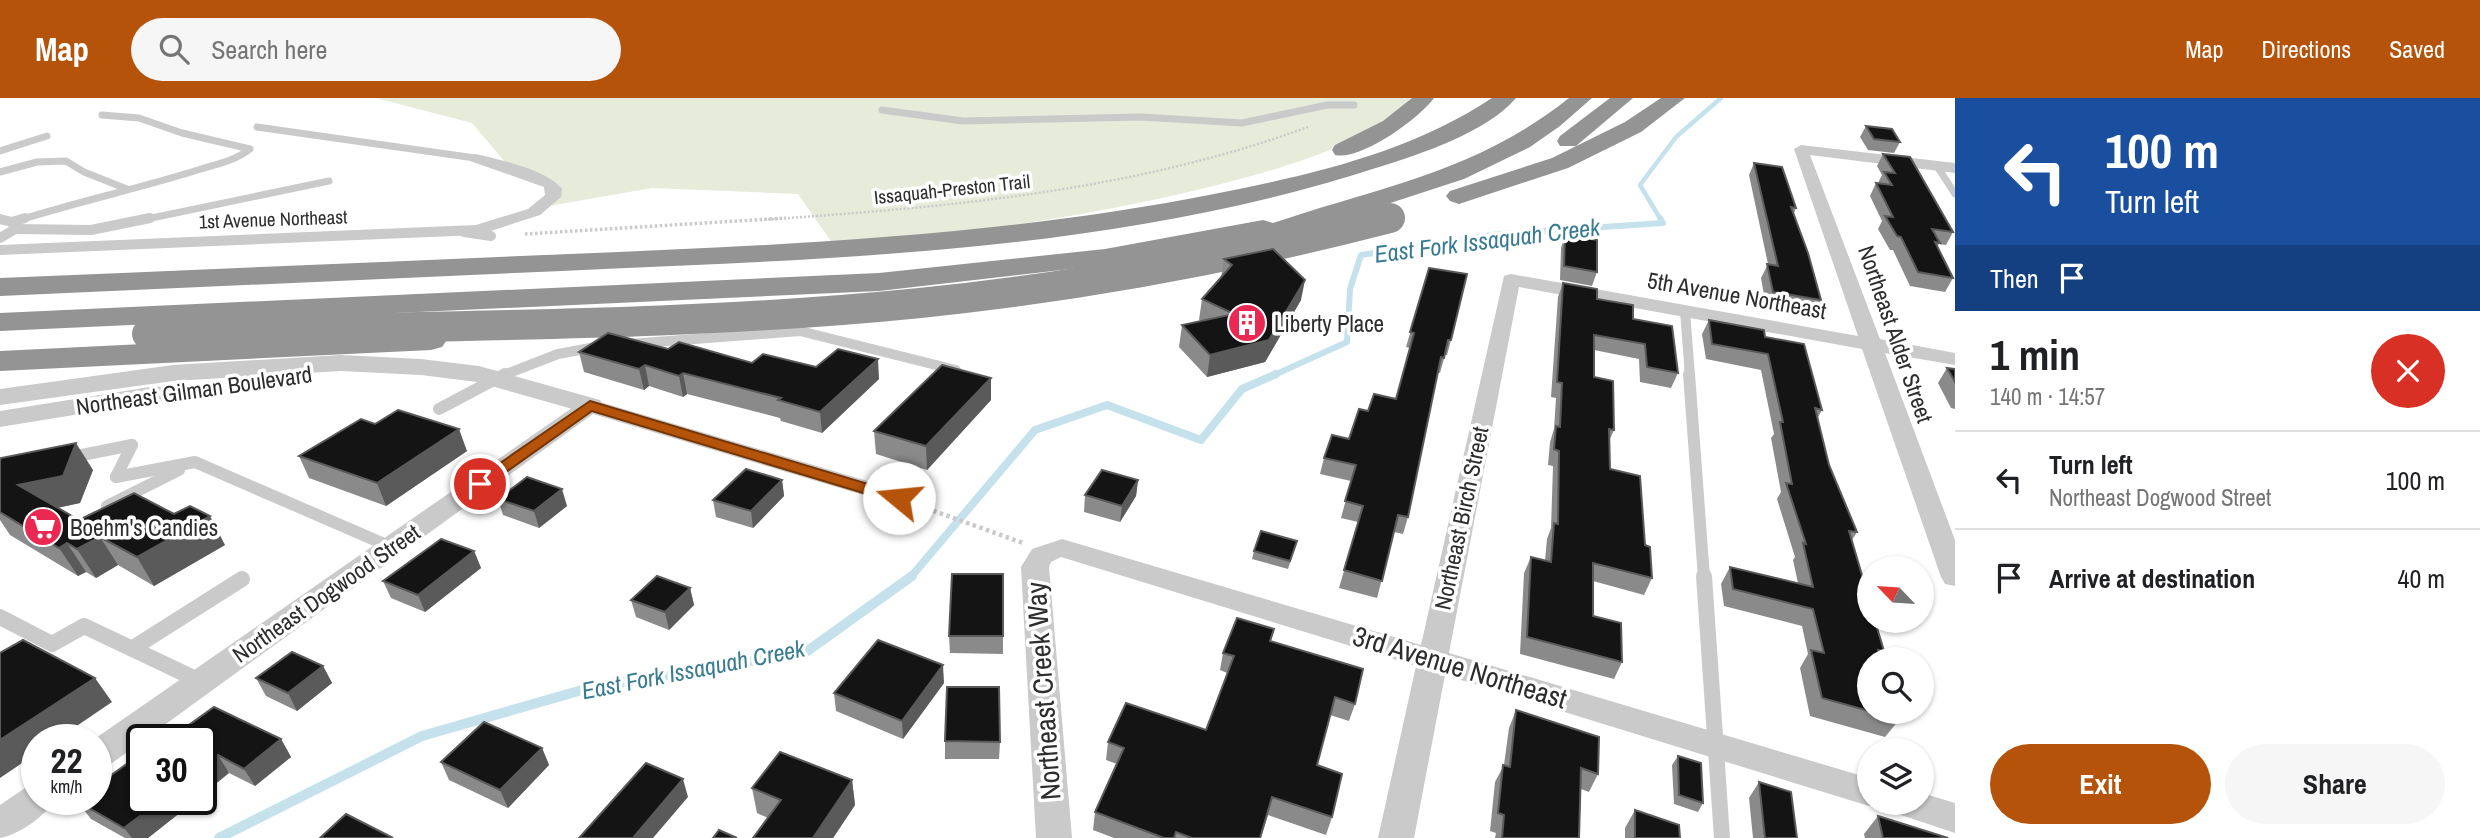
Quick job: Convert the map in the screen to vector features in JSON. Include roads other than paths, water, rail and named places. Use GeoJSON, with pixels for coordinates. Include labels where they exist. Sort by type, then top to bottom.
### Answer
{"type":"FeatureCollection","features":[{"type":"Feature","properties":{"kind":"highway"},"geometry":{"type":"LineString","coordinates":[[1175,196],[1264,172],[1320,153],[1372,128],[1411,98]]}},
{"type":"Feature","properties":{"kind":"highway"},"geometry":{"type":"LineString","coordinates":[[838,250],[986,229],[1175,196],[1269,176],[1338,152],[1391,126],[1424,98]]}},
{"type":"Feature","properties":{"kind":"highway"},"geometry":{"type":"LineString","coordinates":[[0,287],[838,250],[954,241],[1096,225],[1283,187],[1363,164],[1413,146],[1475,118],[1506,98]]}},
{"type":"Feature","properties":{"kind":"highway"},"geometry":{"type":"LineString","coordinates":[[0,361],[581,333],[870,305],[1033,284],[1136,267],[1238,245],[1310,220],[1385,200],[1487,161],[1542,130],[1582,98]]}},
{"type":"Feature","properties":{"kind":"highway"},"geometry":{"type":"LineString","coordinates":[[1480,189],[1554,149],[1623,98]]}},
{"type":"Feature","properties":{"kind":"highway"},"geometry":{"type":"LineString","coordinates":[[0,340],[628,322],[909,304],[1048,289],[1153,273],[1266,251],[1390,218],[1560,163],[1618,135],[1675,98]]}},
{"type":"Feature","properties":{"kind":"highway"},"geometry":{"type":"LineString","coordinates":[[0,321],[879,282],[1105,257],[1310,220]]}},
{"type":"Feature","properties":{"kind":"street","name":"Northeast Alder Street"},"geometry":{"type":"LineString","coordinates":[[1937,166],[1801,149],[1955,577]]}},
{"type":"Feature","properties":{"kind":"street","name":"1st Avenue Northeast"},"geometry":{"type":"LineString","coordinates":[[0,250],[461,231],[496,226],[543,206],[553,197],[554,189],[550,184],[475,158]]}},
{"type":"Feature","properties":{"kind":"street"},"geometry":{"type":"LineString","coordinates":[[1937,166],[1955,168]]}},
{"type":"Feature","properties":{"kind":"street","name":"5th Avenue Northeast"},"geometry":{"type":"LineString","coordinates":[[1511,280],[1955,359]]}},
{"type":"Feature","properties":{"kind":"street","name":"Northeast Birch Street"},"geometry":{"type":"LineString","coordinates":[[1396,838],[1511,280]]}},
{"type":"Feature","properties":{"kind":"street","name":"Northeast Gilman Boulevard"},"geometry":{"type":"LineString","coordinates":[[0,397],[129,378],[315,363],[446,369],[493,377],[590,405]]}},
{"type":"Feature","properties":{"kind":"street","name":"Northeast Gilman Boulevard"},"geometry":{"type":"LineString","coordinates":[[0,419],[259,378],[388,366]]}},
{"type":"Feature","properties":{"kind":"street"},"geometry":{"type":"LineString","coordinates":[[590,405],[899,498]]}},
{"type":"Feature","properties":{"kind":"street","name":"Northeast Dogwood Street"},"geometry":{"type":"LineString","coordinates":[[112,745],[590,405]]}},
{"type":"Feature","properties":{"kind":"street","name":"3rd Avenue Northeast"},"geometry":{"type":"LineString","coordinates":[[1049,550],[1062,548],[1080,552],[1857,788]]}},
{"type":"Feature","properties":{"kind":"street","name":"Northeast Creek Way"},"geometry":{"type":"LineString","coordinates":[[1049,550],[1038,557],[1035,567],[1054,838]]}},
{"type":"Feature","properties":{"kind":"street"},"geometry":{"type":"LineString","coordinates":[[0,824],[21,809]]}},
{"type":"Feature","properties":{"kind":"street"},"geometry":{"type":"LineString","coordinates":[[1934,811],[1955,818]]}},
{"type":"Feature","properties":{"kind":"lane"},"geometry":{"type":"LineString","coordinates":[[882,110],[963,121],[1141,117],[1242,123],[1327,105],[1354,106]]}},
{"type":"Feature","properties":{"kind":"lane"},"geometry":{"type":"LineString","coordinates":[[0,238],[14,226],[127,189],[234,159],[250,149],[182,133],[138,118],[102,115]]}},
{"type":"Feature","properties":{"kind":"lane"},"geometry":{"type":"LineString","coordinates":[[257,127],[475,158]]}},
{"type":"Feature","properties":{"kind":"lane"},"geometry":{"type":"LineString","coordinates":[[0,151],[47,136]]}},
{"type":"Feature","properties":{"kind":"lane"},"geometry":{"type":"LineString","coordinates":[[0,172],[37,162],[66,160],[84,172],[127,189]]}},
{"type":"Feature","properties":{"kind":"lane"},"geometry":{"type":"LineString","coordinates":[[1937,166],[1955,194]]}},
{"type":"Feature","properties":{"kind":"lane"},"geometry":{"type":"LineString","coordinates":[[0,219],[14,226],[91,230],[329,181]]}},
{"type":"Feature","properties":{"kind":"lane"},"geometry":{"type":"LineString","coordinates":[[461,231],[491,236]]}},
{"type":"Feature","properties":{"kind":"lane"},"geometry":{"type":"LineString","coordinates":[[1685,311],[1722,838]]}},
{"type":"Feature","properties":{"kind":"lane"},"geometry":{"type":"LineString","coordinates":[[439,409],[493,377],[573,348],[800,331],[852,349],[964,372]]}},
{"type":"Feature","properties":{"kind":"lane"},"geometry":{"type":"LineString","coordinates":[[50,461],[132,445],[116,477],[195,462],[391,547]]}},
{"type":"Feature","properties":{"kind":"lane"},"geometry":{"type":"LineString","coordinates":[[107,506],[195,462]]}},
{"type":"Feature","properties":{"kind":"lane"},"geometry":{"type":"LineString","coordinates":[[133,649],[242,579]]}},
{"type":"Feature","properties":{"kind":"lane"},"geometry":{"type":"LineString","coordinates":[[0,617],[52,644],[84,626],[201,681]]}},
{"type":"Feature","properties":{"kind":"waterway","name":"East Fork Issaquah Creek"},"geometry":{"type":"LineString","coordinates":[[1661,220],[1640,185],[1676,137],[1721,98]]}},
{"type":"Feature","properties":{"kind":"waterway","name":"East Fork Issaquah Creek"},"geometry":{"type":"LineString","coordinates":[[1272,376],[1347,342],[1350,289],[1361,255],[1499,234],[1663,223],[1660,218]]}},
{"type":"Feature","properties":{"kind":"waterway","name":"East Fork Issaquah Creek"},"geometry":{"type":"LineString","coordinates":[[911,577],[1035,430],[1107,405],[1201,440],[1242,389],[1276,374]]}},
{"type":"Feature","properties":{"kind":"waterway","name":"East Fork Issaquah Creek"},"geometry":{"type":"LineString","coordinates":[[219,838],[422,736],[589,688],[806,652],[911,577]]}},
{"type":"Feature","properties":{"kind":"place","name":"Liberty Place"},"geometry":{"type":"Point","coordinates":[1247,323]}},
{"type":"Feature","properties":{"kind":"place","name":"Boehm's Candies"},"geometry":{"type":"Point","coordinates":[43,527]}}]}
